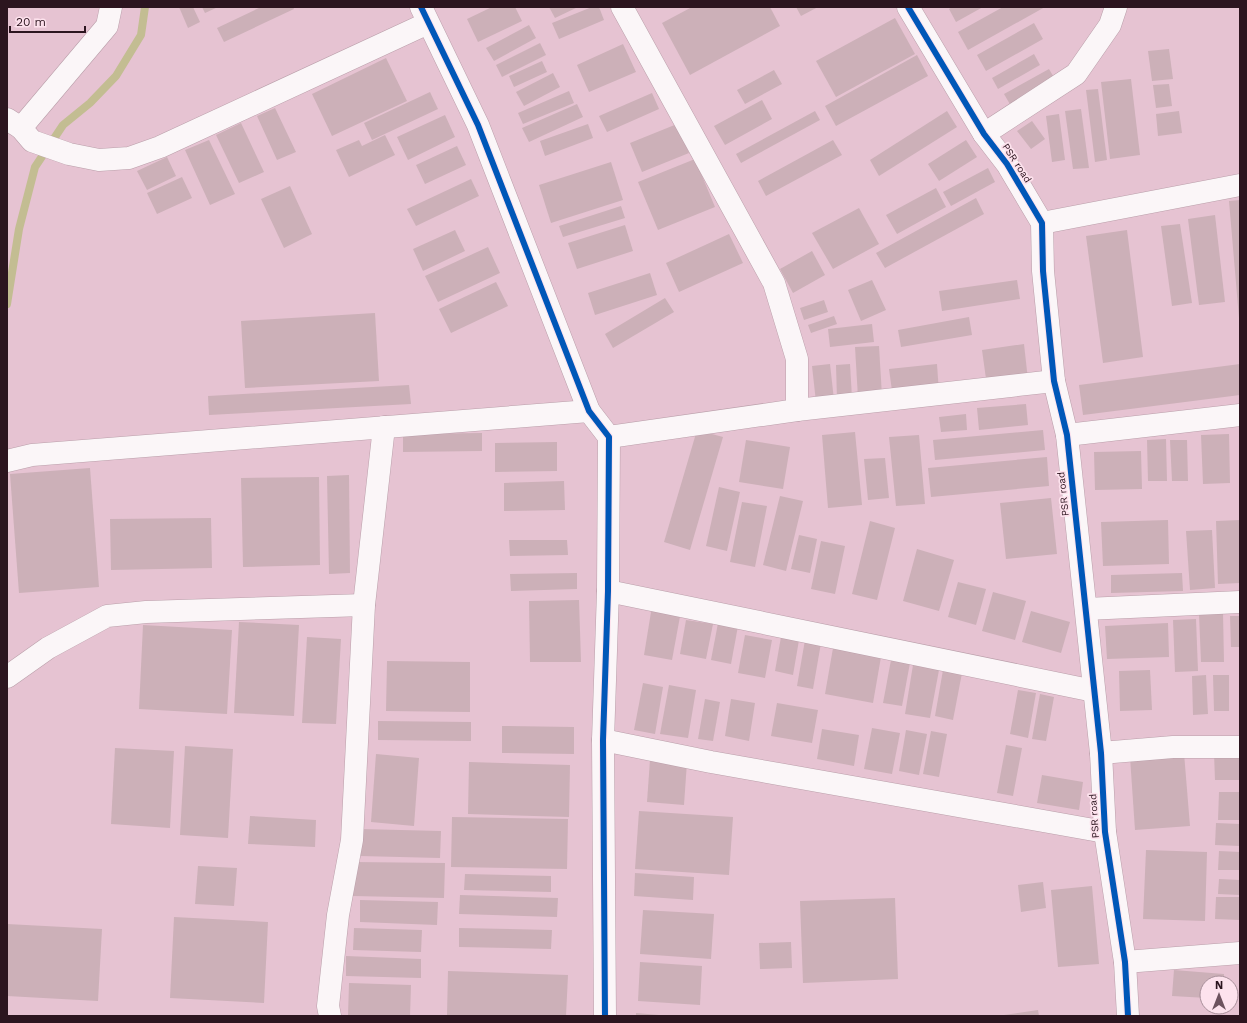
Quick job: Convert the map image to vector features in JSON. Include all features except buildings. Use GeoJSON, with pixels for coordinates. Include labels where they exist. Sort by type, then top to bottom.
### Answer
{"type":"FeatureCollection","features":[{"type":"Feature","properties":{"kind":"street"},"geometry":{"type":"LineString","coordinates":[[110,7],[107,26],[20,130],[69,154],[99,160],[129,158],[160,147],[424,15],[478,125],[589,411],[609,437],[608,591],[603,740],[605,1016]]}},
{"type":"Feature","properties":{"kind":"street"},"geometry":{"type":"LineString","coordinates":[[622,7],[774,282],[797,359],[797,410]]}},
{"type":"Feature","properties":{"kind":"street","name":"PSR road"},"geometry":{"type":"LineString","coordinates":[[908,7],[984,134],[1007,164],[1042,223],[1043,270],[1054,380],[1067,435],[1100,753],[1104,832],[1125,962],[1128,1016]]}},
{"type":"Feature","properties":{"kind":"street"},"geometry":{"type":"LineString","coordinates":[[984,134],[1076,74],[1110,25],[1116,7]]}},
{"type":"Feature","properties":{"kind":"street"},"geometry":{"type":"LineString","coordinates":[[1042,223],[1240,185]]}},
{"type":"Feature","properties":{"kind":"street"},"geometry":{"type":"LineString","coordinates":[[609,437],[797,410],[1054,380]]}},
{"type":"Feature","properties":{"kind":"street"},"geometry":{"type":"LineString","coordinates":[[7,460],[32,455],[589,411]]}},
{"type":"Feature","properties":{"kind":"street"},"geometry":{"type":"LineString","coordinates":[[1067,435],[1240,415]]}},
{"type":"Feature","properties":{"kind":"street"},"geometry":{"type":"LineString","coordinates":[[330,1016],[328,1006],[338,915],[352,840],[364,605],[384,427]]}},
{"type":"Feature","properties":{"kind":"street"},"geometry":{"type":"LineString","coordinates":[[608,591],[1094,691]]}},
{"type":"Feature","properties":{"kind":"street"},"geometry":{"type":"LineString","coordinates":[[1086,609],[1240,602]]}},
{"type":"Feature","properties":{"kind":"street"},"geometry":{"type":"LineString","coordinates":[[7,677],[48,648],[107,616],[146,612],[364,605]]}},
{"type":"Feature","properties":{"kind":"street"},"geometry":{"type":"LineString","coordinates":[[603,740],[727,765],[1104,832]]}},
{"type":"Feature","properties":{"kind":"street"},"geometry":{"type":"LineString","coordinates":[[1100,753],[1173,747],[1240,747]]}},
{"type":"Feature","properties":{"kind":"street"},"geometry":{"type":"LineString","coordinates":[[1125,962],[1240,953]]}},
{"type":"Feature","properties":{"kind":"waterway"},"geometry":{"type":"LineString","coordinates":[[7,304],[19,229],[35,167],[63,125],[90,103],[116,76],[141,35],[145,7]]}},
{"type":"Feature","properties":{"kind":"cycle path"},"geometry":{"type":"LineString","coordinates":[[421,7],[478,125],[589,411],[609,437],[608,591],[603,740],[605,1016]]}},
{"type":"Feature","properties":{"kind":"cycle path"},"geometry":{"type":"LineString","coordinates":[[908,7],[984,134],[1007,164],[1042,223],[1043,271],[1054,381],[1067,435],[1101,753],[1105,832],[1125,962],[1128,1016]]}}]}
